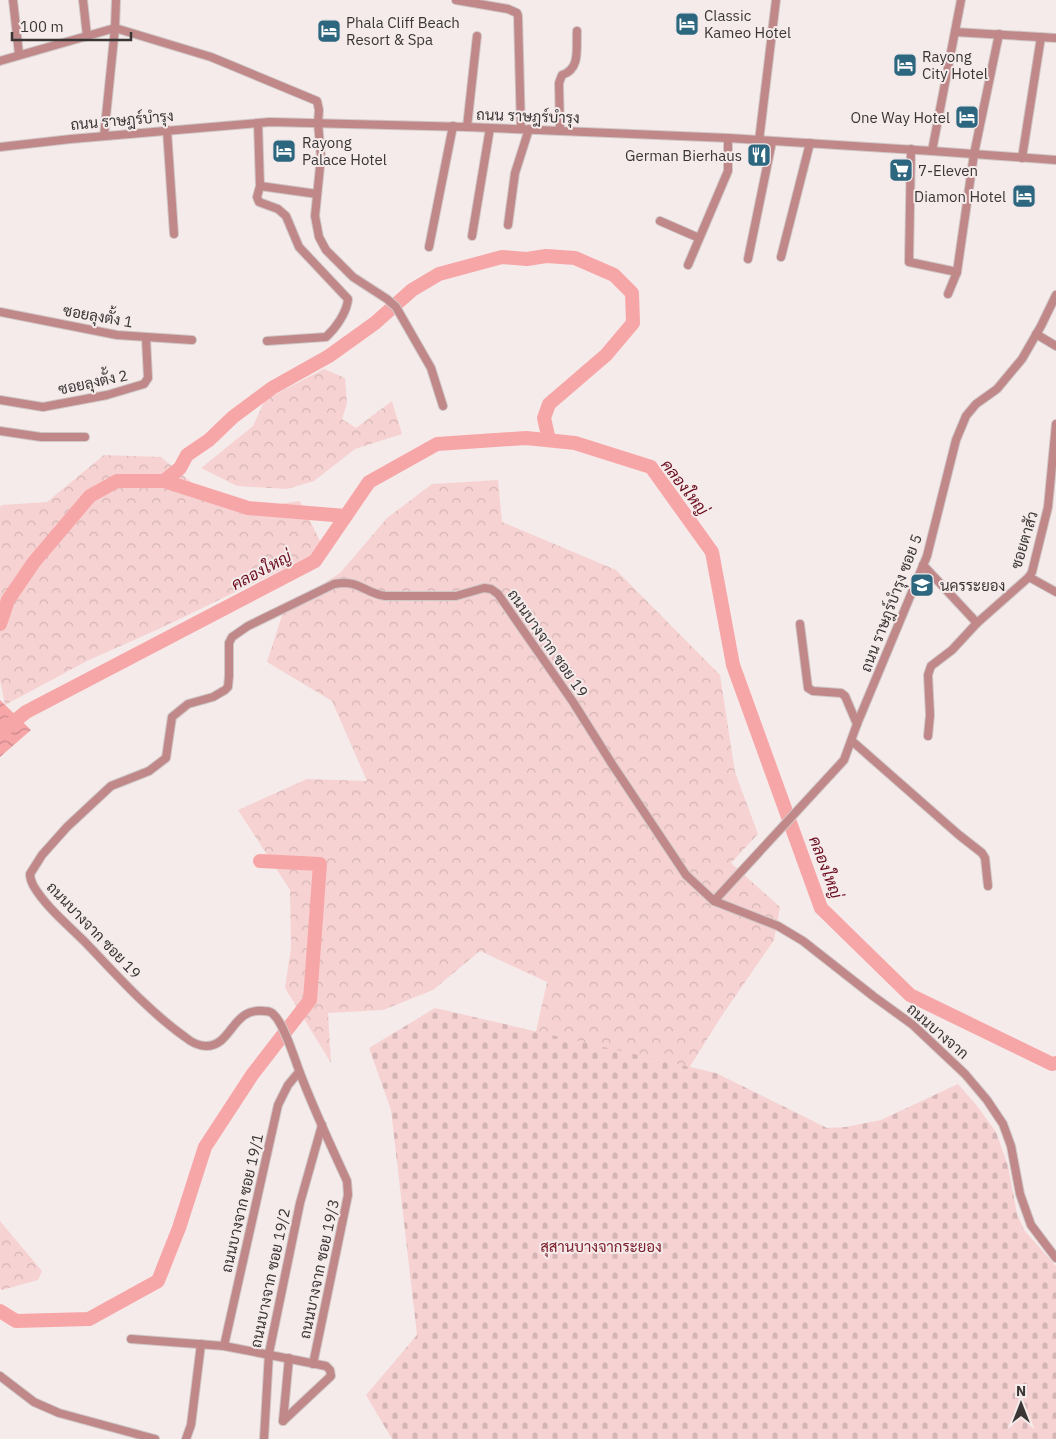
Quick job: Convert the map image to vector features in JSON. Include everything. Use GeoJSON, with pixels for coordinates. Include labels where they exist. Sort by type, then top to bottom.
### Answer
{"type":"FeatureCollection","features":[{"type":"Feature","properties":{"kind":"street"},"geometry":{"type":"LineString","coordinates":[[13,0],[19,54]]}},
{"type":"Feature","properties":{"kind":"street"},"geometry":{"type":"LineString","coordinates":[[83,0],[87,36]]}},
{"type":"Feature","properties":{"kind":"street"},"geometry":{"type":"LineString","coordinates":[[104,136],[116,0]]}},
{"type":"Feature","properties":{"kind":"street"},"geometry":{"type":"LineString","coordinates":[[456,0],[508,9],[517,13],[525,129],[508,225]]}},
{"type":"Feature","properties":{"kind":"street"},"geometry":{"type":"LineString","coordinates":[[759,141],[776,0]]}},
{"type":"Feature","properties":{"kind":"street"},"geometry":{"type":"LineString","coordinates":[[932,151],[961,0]]}},
{"type":"Feature","properties":{"kind":"street"},"geometry":{"type":"LineString","coordinates":[[0,61],[115,28],[211,57],[317,100],[321,157],[316,228],[322,244],[335,261],[353,277],[387,299],[396,308],[431,368],[443,406]]}},
{"type":"Feature","properties":{"kind":"street"},"geometry":{"type":"LineString","coordinates":[[560,130],[559,83],[562,75],[570,72],[576,64],[577,31]]}},
{"type":"Feature","properties":{"kind":"street"},"geometry":{"type":"LineString","coordinates":[[955,32],[1056,38]]}},
{"type":"Feature","properties":{"kind":"street"},"geometry":{"type":"LineString","coordinates":[[948,294],[957,272],[974,154],[999,34]]}},
{"type":"Feature","properties":{"kind":"street"},"geometry":{"type":"LineString","coordinates":[[467,127],[477,36]]}},
{"type":"Feature","properties":{"kind":"street"},"geometry":{"type":"LineString","coordinates":[[1022,158],[1042,37]]}},
{"type":"Feature","properties":{"kind":"street"},"geometry":{"type":"LineString","coordinates":[[258,123],[259,202],[278,209],[286,216],[299,247],[348,299],[340,319],[326,337],[268,341]]}},
{"type":"Feature","properties":{"kind":"street","name":"ถนน ราษฎร์บำรุง"},"geometry":{"type":"LineString","coordinates":[[0,147],[258,123],[318,123],[454,126],[728,138],[1056,160]]}},
{"type":"Feature","properties":{"kind":"street"},"geometry":{"type":"LineString","coordinates":[[429,247],[454,126]]}},
{"type":"Feature","properties":{"kind":"street"},"geometry":{"type":"LineString","coordinates":[[472,236],[490,128]]}},
{"type":"Feature","properties":{"kind":"street"},"geometry":{"type":"LineString","coordinates":[[167,130],[174,234]]}},
{"type":"Feature","properties":{"kind":"street"},"geometry":{"type":"LineString","coordinates":[[688,265],[728,171],[728,138]]}},
{"type":"Feature","properties":{"kind":"street"},"geometry":{"type":"LineString","coordinates":[[748,259],[772,142]]}},
{"type":"Feature","properties":{"kind":"street"},"geometry":{"type":"LineString","coordinates":[[781,258],[810,143]]}},
{"type":"Feature","properties":{"kind":"street"},"geometry":{"type":"LineString","coordinates":[[911,149],[909,262],[957,272]]}},
{"type":"Feature","properties":{"kind":"street"},"geometry":{"type":"LineString","coordinates":[[260,186],[317,194]]}},
{"type":"Feature","properties":{"kind":"street"},"geometry":{"type":"LineString","coordinates":[[660,221],[699,238]]}},
{"type":"Feature","properties":{"kind":"street","name":"ถนน ราษฎร์บำรุง ซอย 5"},"geometry":{"type":"LineString","coordinates":[[714,901],[760,854],[844,760],[857,724],[927,556],[956,440],[966,416],[976,404],[997,389],[1022,359],[1056,295]]}},
{"type":"Feature","properties":{"kind":"street","name":"ซอยลุงตั้ง 1"},"geometry":{"type":"LineString","coordinates":[[0,312],[117,335],[192,340]]}},
{"type":"Feature","properties":{"kind":"street"},"geometry":{"type":"LineString","coordinates":[[1036,334],[1056,346]]}},
{"type":"Feature","properties":{"kind":"street","name":"ซอยลุงตั้ง 2"},"geometry":{"type":"LineString","coordinates":[[0,400],[43,407],[144,384],[148,378],[146,338]]}},
{"type":"Feature","properties":{"kind":"street","name":"ซอยตาสัว"},"geometry":{"type":"LineString","coordinates":[[928,736],[930,715],[928,675],[931,666],[952,650],[976,623],[1029,577],[1053,501],[1056,424]]}},
{"type":"Feature","properties":{"kind":"street"},"geometry":{"type":"LineString","coordinates":[[0,431],[41,437],[85,437]]}},
{"type":"Feature","properties":{"kind":"street"},"geometry":{"type":"LineString","coordinates":[[923,565],[976,623]]}},
{"type":"Feature","properties":{"kind":"street"},"geometry":{"type":"LineString","coordinates":[[1029,577],[1056,592]]}},
{"type":"Feature","properties":{"kind":"street","name":"ถนนบางจาก ซอย 19"},"geometry":{"type":"LineString","coordinates":[[322,1125],[299,1072],[293,1052],[274,1014],[267,1011],[252,1011],[239,1018],[221,1040],[214,1045],[204,1046],[191,1041],[151,1009],[50,906],[33,886],[30,874],[42,855],[67,827],[111,786],[148,771],[166,758],[172,717],[183,707],[213,697],[228,687],[229,643],[232,637],[248,626],[334,584],[351,583],[385,596],[456,596],[484,588],[491,589],[498,594],[573,702],[686,875],[714,901]]}},
{"type":"Feature","properties":{"kind":"street"},"geometry":{"type":"LineString","coordinates":[[800,624],[808,688],[812,691],[841,693],[845,696],[857,724]]}},
{"type":"Feature","properties":{"kind":"street"},"geometry":{"type":"LineString","coordinates":[[852,741],[959,835],[982,852],[985,858],[988,886]]}},
{"type":"Feature","properties":{"kind":"street","name":"ถนนบางจาก"},"geometry":{"type":"LineString","coordinates":[[714,901],[778,926],[803,942],[913,1025],[965,1074],[987,1100],[1003,1124],[1011,1146],[1020,1194],[1031,1226],[1056,1258]]}},
{"type":"Feature","properties":{"kind":"street","name":"ถนนบางจาก ซอย 19/1"},"geometry":{"type":"LineString","coordinates":[[224,1346],[278,1105],[288,1085],[299,1072]]}},
{"type":"Feature","properties":{"kind":"street","name":"ถนนบางจาก ซอย 19/2"},"geometry":{"type":"LineString","coordinates":[[264,1439],[268,1353],[300,1203],[322,1125]]}},
{"type":"Feature","properties":{"kind":"street","name":"ถนนบางจาก ซอย 19/3"},"geometry":{"type":"LineString","coordinates":[[313,1364],[348,1195],[347,1181],[322,1125]]}},
{"type":"Feature","properties":{"kind":"street"},"geometry":{"type":"LineString","coordinates":[[131,1338],[224,1346],[268,1353],[326,1366],[330,1370],[331,1376],[283,1421],[289,1358]]}},
{"type":"Feature","properties":{"kind":"street"},"geometry":{"type":"LineString","coordinates":[[186,1439],[191,1426],[201,1344]]}},
{"type":"Feature","properties":{"kind":"street"},"geometry":{"type":"LineString","coordinates":[[0,1376],[34,1402],[52,1410],[155,1439]]}},
{"type":"Feature","properties":{"kind":"green space"},"geometry":{"type":"Polygon","coordinates":[[[324,369],[345,378],[347,403],[342,419],[356,428],[392,401],[402,434],[355,449],[314,481],[287,489],[237,486],[201,468],[253,426],[265,400],[324,369]]]}},
{"type":"Feature","properties":{"kind":"green space"},"geometry":{"type":"Polygon","coordinates":[[[104,455],[161,457],[203,492],[226,505],[248,508],[300,501],[324,549],[161,628],[89,660],[5,705],[0,680],[0,507],[2,505],[47,502],[104,455]]]}},
{"type":"Feature","properties":{"kind":"green space"},"geometry":{"type":"Polygon","coordinates":[[[498,480],[502,522],[616,570],[720,675],[735,772],[758,834],[731,863],[780,907],[774,940],[721,1017],[689,1068],[535,1036],[547,982],[480,951],[433,990],[383,1010],[328,1013],[331,1063],[285,988],[291,948],[290,890],[238,810],[307,779],[367,781],[332,701],[267,662],[284,609],[340,573],[387,518],[432,484],[498,480]]]}},
{"type":"Feature","properties":{"kind":"green space","name":"สุสานบางจากระยอง"},"geometry":{"type":"Polygon","coordinates":[[[435,1008],[716,1073],[827,1128],[846,1127],[881,1120],[958,1084],[996,1132],[1008,1166],[1017,1214],[1024,1230],[1056,1266],[1056,1439],[392,1439],[366,1395],[417,1335],[391,1110],[369,1048],[435,1008]]]}},
{"type":"Feature","properties":{"kind":"green space"},"geometry":{"type":"Polygon","coordinates":[[[0,1221],[42,1271],[38,1280],[0,1289],[0,1221]]]}},
{"type":"Feature","properties":{"kind":"water"},"geometry":{"type":"Polygon","coordinates":[[[0,700],[31,730],[0,757],[0,700]]]}},
{"type":"Feature","properties":{"kind":"waterway"},"geometry":{"type":"LineString","coordinates":[[164,481],[180,468],[187,455],[209,440],[233,417],[272,388],[329,356],[375,323],[412,290],[439,274],[502,257],[527,259],[546,256],[575,258],[614,275],[632,293],[633,323],[606,355],[549,404],[544,418],[549,440]]}},
{"type":"Feature","properties":{"kind":"waterway","name":"คลองใหญ่"},"geometry":{"type":"LineString","coordinates":[[0,733],[26,712],[315,561],[369,482],[437,444],[526,438],[575,443],[651,467],[712,552],[733,665],[821,908],[910,995],[1052,1064],[1056,1063]]}},
{"type":"Feature","properties":{"kind":"waterway"},"geometry":{"type":"LineString","coordinates":[[0,624],[8,600],[34,562],[90,496],[117,481],[164,481],[248,508],[346,516]]}},
{"type":"Feature","properties":{"kind":"waterway"},"geometry":{"type":"LineString","coordinates":[[0,1311],[16,1321],[89,1319],[158,1281],[179,1228],[205,1147],[252,1075],[310,1000],[320,864],[260,861]]}},
{"type":"Feature","properties":{"kind":"place","name":"Classic Kameo Hotel"},"geometry":{"type":"Point","coordinates":[687,24]}},
{"type":"Feature","properties":{"kind":"place","name":"Phala Cliff Beach Resort & Spa"},"geometry":{"type":"Point","coordinates":[329,31]}},
{"type":"Feature","properties":{"kind":"place","name":"Rayong City Hotel"},"geometry":{"type":"Point","coordinates":[905,65]}},
{"type":"Feature","properties":{"kind":"place","name":"One Way Hotel"},"geometry":{"type":"Point","coordinates":[967,117]}},
{"type":"Feature","properties":{"kind":"place","name":"Rayong Palace Hotel"},"geometry":{"type":"Point","coordinates":[284,151]}},
{"type":"Feature","properties":{"kind":"place","name":"German Bierhaus"},"geometry":{"type":"Point","coordinates":[759,155]}},
{"type":"Feature","properties":{"kind":"place","name":"7-Eleven"},"geometry":{"type":"Point","coordinates":[901,170]}},
{"type":"Feature","properties":{"kind":"place","name":"Diamon Hotel"},"geometry":{"type":"Point","coordinates":[1024,196]}},
{"type":"Feature","properties":{"kind":"place","name":"นครระยอง"},"geometry":{"type":"Point","coordinates":[922,585]}}]}
